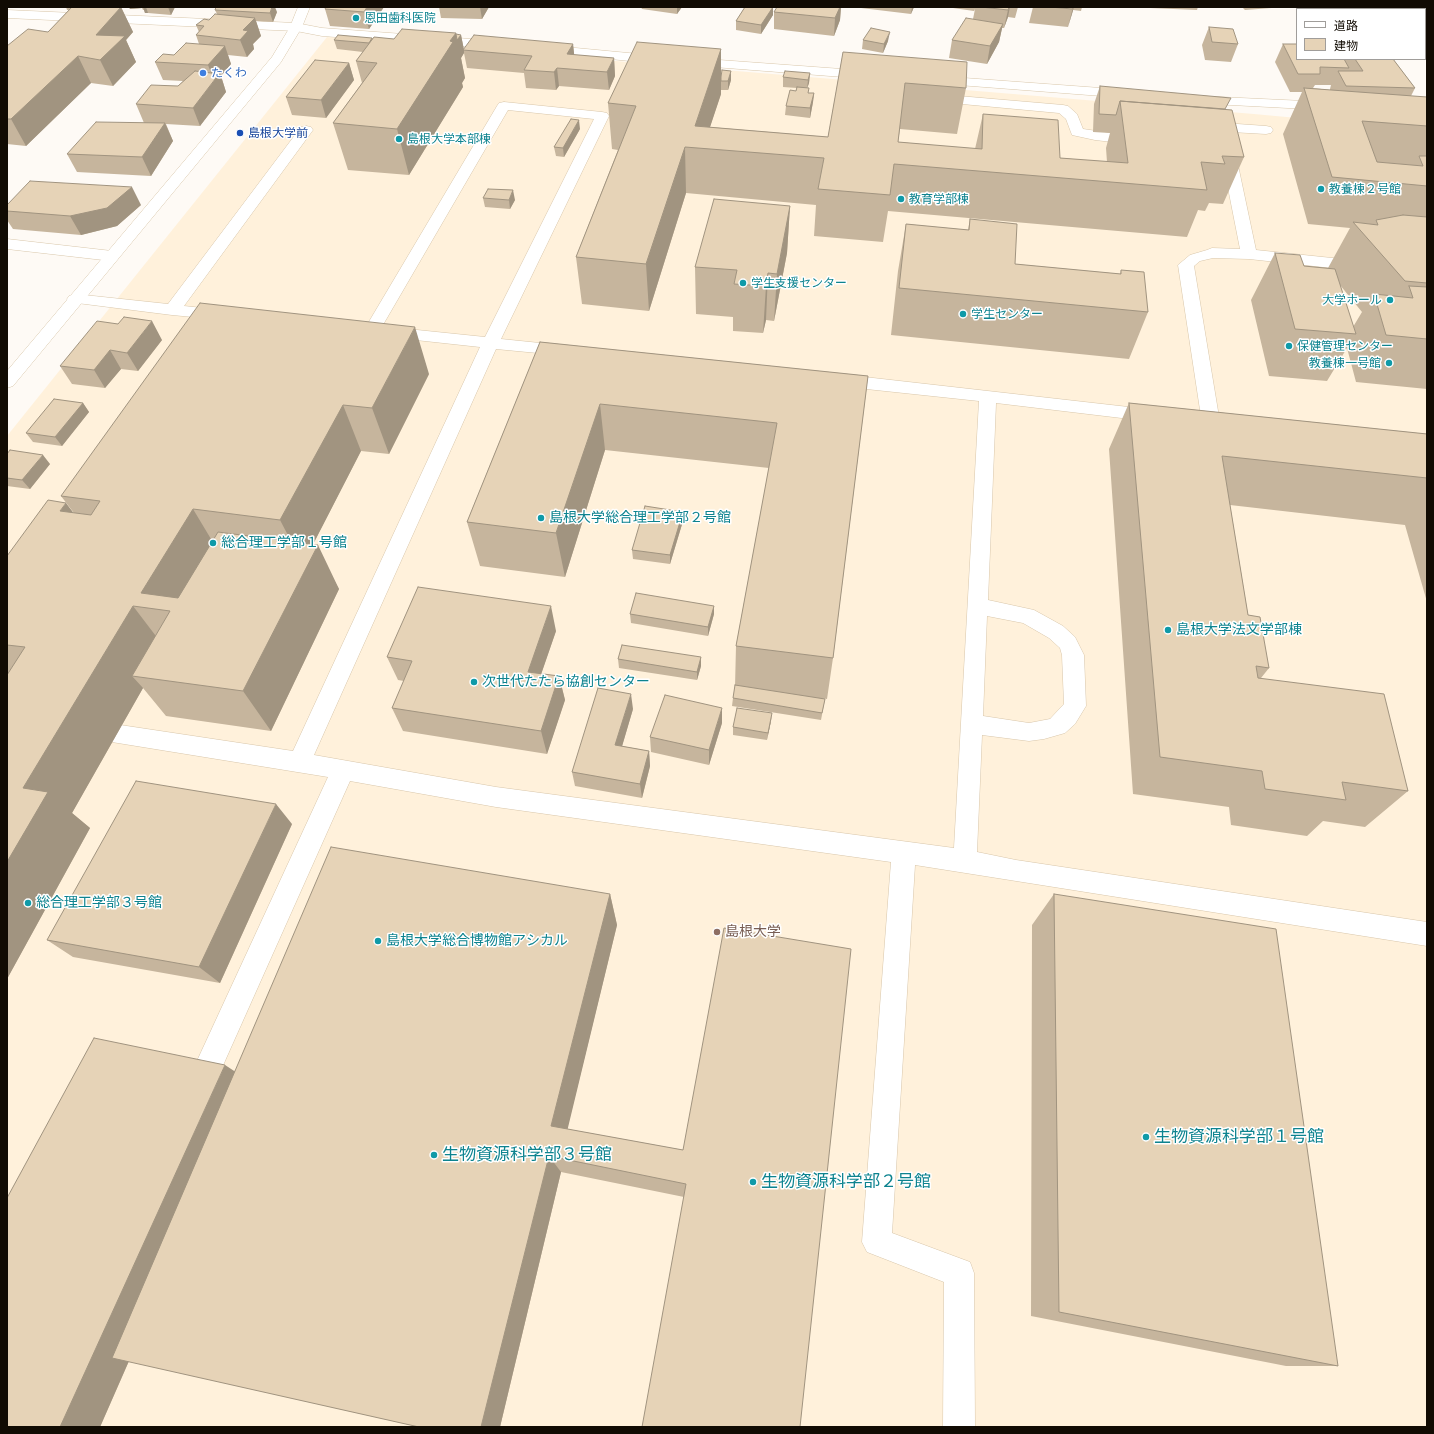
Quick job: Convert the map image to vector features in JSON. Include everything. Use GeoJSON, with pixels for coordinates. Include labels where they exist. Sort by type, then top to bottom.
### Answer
{"type":"FeatureCollection","features":[{"type":"Feature","properties":{"kind":"street"},"geometry":{"type":"LineString","coordinates":[[7,382],[277,59],[296,28],[304,7]]}},
{"type":"Feature","properties":{"kind":"street"},"geometry":{"type":"LineString","coordinates":[[16,12],[296,28],[322,32],[512,46]]}},
{"type":"Feature","properties":{"kind":"street"},"geometry":{"type":"LineString","coordinates":[[528,48],[674,61],[885,76]]}},
{"type":"Feature","properties":{"kind":"street"},"geometry":{"type":"LineString","coordinates":[[924,79],[1140,95]]}},
{"type":"Feature","properties":{"kind":"street"},"geometry":{"type":"LineString","coordinates":[[922,97],[1054,107],[1067,112],[1075,121],[1077,132],[1149,142]]}},
{"type":"Feature","properties":{"kind":"street"},"geometry":{"type":"LineString","coordinates":[[1187,99],[1251,104],[1339,106]]}},
{"type":"Feature","properties":{"kind":"street"},"geometry":{"type":"LineString","coordinates":[[299,762],[491,342],[602,116],[504,106],[365,329],[491,342],[586,353]]}},
{"type":"Feature","properties":{"kind":"street"},"geometry":{"type":"LineString","coordinates":[[1249,254],[1223,126],[1266,130]]}},
{"type":"Feature","properties":{"kind":"street"},"geometry":{"type":"LineString","coordinates":[[172,310],[306,130]]}},
{"type":"Feature","properties":{"kind":"street"},"geometry":{"type":"LineString","coordinates":[[1212,148],[1228,149]]}},
{"type":"Feature","properties":{"kind":"street"},"geometry":{"type":"LineString","coordinates":[[7,244],[112,256]]}},
{"type":"Feature","properties":{"kind":"street"},"geometry":{"type":"LineString","coordinates":[[1211,423],[1186,265],[1194,258],[1212,252],[1249,254],[1332,263],[1368,255],[1375,256]]}},
{"type":"Feature","properties":{"kind":"street"},"geometry":{"type":"LineString","coordinates":[[75,299],[172,310],[192,319],[242,317]]}},
{"type":"Feature","properties":{"kind":"street"},"geometry":{"type":"LineString","coordinates":[[822,378],[1173,418]]}},
{"type":"Feature","properties":{"kind":"street"},"geometry":{"type":"LineString","coordinates":[[964,860],[988,396]]}},
{"type":"Feature","properties":{"kind":"street"},"geometry":{"type":"LineString","coordinates":[[971,724],[1029,732],[1044,730],[1057,726],[1067,717],[1075,706],[1074,655],[1068,643],[1044,624],[1027,616],[977,606]]}},
{"type":"Feature","properties":{"kind":"street"},"geometry":{"type":"LineString","coordinates":[[70,726],[299,762],[496,797],[964,860],[1016,871],[1427,934]]}},
{"type":"Feature","properties":{"kind":"street"},"geometry":{"type":"LineString","coordinates":[[189,1109],[342,770]]}},
{"type":"Feature","properties":{"kind":"street"},"geometry":{"type":"LineString","coordinates":[[904,852],[877,1242],[959,1273],[959,1427]]}},
{"type":"Feature","properties":{"kind":"shaded area","name":"島根大学"},"geometry":{"type":"Polygon","coordinates":[[[327,37],[1254,114],[1427,130],[1427,1427],[7,1427],[7,436],[327,37]]]}},
{"type":"Feature","properties":{"kind":"building"},"geometry":{"type":"Polygon","coordinates":[[[72,7],[121,7],[96,35],[125,36],[100,60],[78,56],[11,119],[7,119],[7,46],[28,29],[48,32],[72,7]]]}},
{"type":"Feature","properties":{"kind":"building"},"geometry":{"type":"Polygon","coordinates":[[[216,7],[272,7],[270,13],[215,10],[216,7]]]}},
{"type":"Feature","properties":{"kind":"building"},"geometry":{"type":"Polygon","coordinates":[[[326,7],[367,7],[364,12],[325,9],[326,7]]]}},
{"type":"Feature","properties":{"kind":"building"},"geometry":{"type":"Polygon","coordinates":[[[745,7],[773,7],[761,25],[736,21],[745,7]]]}},
{"type":"Feature","properties":{"kind":"building"},"geometry":{"type":"Polygon","coordinates":[[[777,7],[840,7],[835,18],[774,12],[777,7]]]}},
{"type":"Feature","properties":{"kind":"building"},"geometry":{"type":"Polygon","coordinates":[[[981,7],[1009,7],[1008,10],[981,7]]]}},
{"type":"Feature","properties":{"kind":"building"},"geometry":{"type":"Polygon","coordinates":[[[1050,7],[1073,7],[1072,9],[1050,7]]]}},
{"type":"Feature","properties":{"kind":"building"},"geometry":{"type":"Polygon","coordinates":[[[1377,7],[1400,8],[1378,8],[1377,7]]]}},
{"type":"Feature","properties":{"kind":"building"},"geometry":{"type":"Polygon","coordinates":[[[215,14],[255,18],[243,30],[248,31],[240,40],[196,35],[204,26],[196,25],[204,19],[209,20],[215,14]]]}},
{"type":"Feature","properties":{"kind":"building"},"geometry":{"type":"Polygon","coordinates":[[[966,18],[1003,24],[990,46],[952,40],[966,18]]]}},
{"type":"Feature","properties":{"kind":"building"},"geometry":{"type":"Polygon","coordinates":[[[1426,19],[1427,19],[1426,32],[1426,19]]]}},
{"type":"Feature","properties":{"kind":"building"},"geometry":{"type":"Polygon","coordinates":[[[1209,27],[1233,29],[1238,44],[1212,42],[1209,27]]]}},
{"type":"Feature","properties":{"kind":"building"},"geometry":{"type":"Polygon","coordinates":[[[871,28],[890,32],[884,44],[863,40],[871,28]]]}},
{"type":"Feature","properties":{"kind":"building"},"geometry":{"type":"Polygon","coordinates":[[[402,29],[456,33],[450,41],[453,42],[397,129],[333,123],[377,63],[356,61],[374,37],[394,39],[402,29]]]}},
{"type":"Feature","properties":{"kind":"building"},"geometry":{"type":"Polygon","coordinates":[[[456,34],[461,35],[457,40],[456,34]]]}},
{"type":"Feature","properties":{"kind":"building"},"geometry":{"type":"Polygon","coordinates":[[[338,35],[372,38],[369,43],[334,40],[338,35]]]}},
{"type":"Feature","properties":{"kind":"building"},"geometry":{"type":"Polygon","coordinates":[[[474,35],[573,44],[567,54],[614,58],[607,72],[557,68],[554,72],[524,70],[532,56],[463,50],[474,35]]]}},
{"type":"Feature","properties":{"kind":"building"},"geometry":{"type":"Polygon","coordinates":[[[637,42],[721,49],[695,126],[828,137],[843,52],[967,62],[966,88],[905,83],[898,142],[982,149],[983,114],[1058,120],[1060,158],[1128,163],[1120,101],[1232,110],[1244,157],[1222,156],[1225,164],[1201,162],[1207,190],[894,164],[890,195],[818,189],[824,158],[685,147],[646,264],[576,257],[636,106],[608,103],[637,42]]]}},
{"type":"Feature","properties":{"kind":"building"},"geometry":{"type":"Polygon","coordinates":[[[186,43],[225,46],[208,65],[155,62],[163,54],[174,55],[186,43]]]}},
{"type":"Feature","properties":{"kind":"building"},"geometry":{"type":"Polygon","coordinates":[[[1283,44],[1296,44],[1296,60],[1345,60],[1349,68],[1320,67],[1320,74],[1298,74],[1283,44]]]}},
{"type":"Feature","properties":{"kind":"building"},"geometry":{"type":"Polygon","coordinates":[[[315,60],[349,63],[321,100],[286,97],[315,60]]]}},
{"type":"Feature","properties":{"kind":"building"},"geometry":{"type":"Polygon","coordinates":[[[1356,60],[1394,60],[1415,88],[1346,86],[1338,71],[1363,71],[1356,60]]]}},
{"type":"Feature","properties":{"kind":"building"},"geometry":{"type":"Polygon","coordinates":[[[722,70],[731,71],[728,81],[721,81],[722,70]]]}},
{"type":"Feature","properties":{"kind":"building"},"geometry":{"type":"Polygon","coordinates":[[[195,71],[219,74],[193,108],[136,104],[151,85],[178,86],[195,71]]]}},
{"type":"Feature","properties":{"kind":"building"},"geometry":{"type":"Polygon","coordinates":[[[785,71],[810,73],[808,80],[783,77],[785,71]]]}},
{"type":"Feature","properties":{"kind":"building"},"geometry":{"type":"Polygon","coordinates":[[[1100,86],[1231,98],[1225,109],[1120,101],[1116,115],[1099,114],[1100,86]]]}},
{"type":"Feature","properties":{"kind":"building"},"geometry":{"type":"Polygon","coordinates":[[[797,87],[809,88],[808,93],[814,93],[810,108],[786,106],[790,90],[796,91],[797,87]]]}},
{"type":"Feature","properties":{"kind":"building"},"geometry":{"type":"Polygon","coordinates":[[[1304,88],[1427,97],[1427,126],[1362,121],[1377,162],[1423,166],[1419,156],[1427,156],[1427,186],[1332,177],[1304,88]]]}},
{"type":"Feature","properties":{"kind":"building"},"geometry":{"type":"Polygon","coordinates":[[[571,119],[579,120],[563,148],[554,147],[571,119]]]}},
{"type":"Feature","properties":{"kind":"building"},"geometry":{"type":"Polygon","coordinates":[[[96,122],[165,123],[142,157],[67,154],[96,122]]]}},
{"type":"Feature","properties":{"kind":"building"},"geometry":{"type":"Polygon","coordinates":[[[30,181],[132,187],[107,208],[70,216],[7,211],[7,205],[30,181]]]}},
{"type":"Feature","properties":{"kind":"building"},"geometry":{"type":"Polygon","coordinates":[[[488,189],[513,190],[509,200],[483,198],[488,189]]]}},
{"type":"Feature","properties":{"kind":"building"},"geometry":{"type":"Polygon","coordinates":[[[714,199],[790,206],[777,274],[768,273],[766,286],[734,284],[737,270],[695,267],[714,199]]]}},
{"type":"Feature","properties":{"kind":"building"},"geometry":{"type":"Polygon","coordinates":[[[1403,215],[1427,217],[1427,283],[1405,281],[1353,222],[1378,225],[1376,220],[1403,215]]]}},
{"type":"Feature","properties":{"kind":"building"},"geometry":{"type":"Polygon","coordinates":[[[970,219],[1017,224],[1015,264],[1121,274],[1121,270],[1144,272],[1148,312],[899,288],[906,224],[969,230],[970,219]]]}},
{"type":"Feature","properties":{"kind":"building"},"geometry":{"type":"Polygon","coordinates":[[[1275,253],[1300,255],[1304,266],[1335,269],[1356,334],[1295,329],[1275,253]]]}},
{"type":"Feature","properties":{"kind":"building"},"geometry":{"type":"Polygon","coordinates":[[[1409,286],[1427,287],[1427,339],[1386,335],[1374,294],[1413,298],[1409,286]]]}},
{"type":"Feature","properties":{"kind":"building"},"geometry":{"type":"Polygon","coordinates":[[[200,303],[415,327],[372,408],[343,405],[280,520],[193,509],[141,593],[178,598],[218,532],[318,545],[243,691],[132,676],[170,611],[133,606],[23,788],[48,792],[7,862],[7,675],[25,647],[7,645],[7,556],[48,500],[66,503],[60,511],[91,515],[100,501],[61,496],[200,303]]]}},
{"type":"Feature","properties":{"kind":"building"},"geometry":{"type":"Polygon","coordinates":[[[124,317],[152,321],[127,353],[110,350],[94,370],[60,366],[97,321],[118,324],[124,317]]]}},
{"type":"Feature","properties":{"kind":"building"},"geometry":{"type":"Polygon","coordinates":[[[540,342],[868,376],[833,658],[736,646],[777,423],[600,404],[556,533],[467,522],[540,342]]]}},
{"type":"Feature","properties":{"kind":"building"},"geometry":{"type":"Polygon","coordinates":[[[54,399],[83,403],[55,437],[26,433],[54,399]]]}},
{"type":"Feature","properties":{"kind":"building"},"geometry":{"type":"Polygon","coordinates":[[[1129,403],[1427,434],[1427,478],[1222,456],[1248,615],[1260,617],[1269,668],[1256,666],[1258,678],[1384,694],[1408,791],[1342,782],[1346,800],[1265,789],[1262,771],[1160,757],[1129,403]]]}},
{"type":"Feature","properties":{"kind":"building"},"geometry":{"type":"Polygon","coordinates":[[[10,450],[43,455],[22,480],[7,478],[7,454],[10,450]]]}},
{"type":"Feature","properties":{"kind":"building"},"geometry":{"type":"Polygon","coordinates":[[[645,506],[683,512],[670,555],[632,550],[645,506]]]}},
{"type":"Feature","properties":{"kind":"building","name":"次世代たたら協創センター"},"geometry":{"type":"Polygon","coordinates":[[[418,587],[551,606],[528,672],[559,676],[541,731],[392,708],[412,661],[387,657],[418,587]]]}},
{"type":"Feature","properties":{"kind":"building"},"geometry":{"type":"Polygon","coordinates":[[[636,593],[714,606],[708,627],[630,614],[636,593]]]}},
{"type":"Feature","properties":{"kind":"building"},"geometry":{"type":"Polygon","coordinates":[[[622,645],[701,657],[697,672],[618,659],[622,645]]]}},
{"type":"Feature","properties":{"kind":"building"},"geometry":{"type":"Polygon","coordinates":[[[735,685],[825,699],[822,713],[733,698],[735,685]]]}},
{"type":"Feature","properties":{"kind":"building"},"geometry":{"type":"Polygon","coordinates":[[[598,688],[631,694],[615,745],[649,751],[640,784],[572,772],[598,688]]]}},
{"type":"Feature","properties":{"kind":"building"},"geometry":{"type":"Polygon","coordinates":[[[665,695],[722,708],[709,750],[650,737],[665,695]]]}},
{"type":"Feature","properties":{"kind":"building"},"geometry":{"type":"Polygon","coordinates":[[[737,708],[772,713],[768,733],[733,727],[737,708]]]}},
{"type":"Feature","properties":{"kind":"building"},"geometry":{"type":"Polygon","coordinates":[[[136,781],[276,804],[199,967],[47,940],[136,781]]]}},
{"type":"Feature","properties":{"kind":"building"},"geometry":{"type":"Polygon","coordinates":[[[331,847],[610,894],[551,1126],[683,1150],[724,928],[851,949],[800,1427],[642,1427],[686,1184],[549,1156],[481,1427],[419,1427],[112,1358],[331,847]]]}},
{"type":"Feature","properties":{"kind":"building","name":"生物資源科学部１号館"},"geometry":{"type":"Polygon","coordinates":[[[1054,894],[1276,929],[1338,1366],[1059,1312],[1054,894]]]}},
{"type":"Feature","properties":{"kind":"building"},"geometry":{"type":"Polygon","coordinates":[[[94,1038],[225,1065],[60,1427],[7,1427],[7,1198],[94,1038]]]}},
{"type":"Feature","properties":{"kind":"place","name":"恩田歯科医院"},"geometry":{"type":"Point","coordinates":[356,18]}},
{"type":"Feature","properties":{"kind":"place","name":"たくわ"},"geometry":{"type":"Point","coordinates":[203,73]}},
{"type":"Feature","properties":{"kind":"place","name":"島根大学前"},"geometry":{"type":"Point","coordinates":[240,133]}},
{"type":"Feature","properties":{"kind":"place","name":"島根大学本部棟"},"geometry":{"type":"Point","coordinates":[399,139]}},
{"type":"Feature","properties":{"kind":"place","name":"教養棟２号館"},"geometry":{"type":"Point","coordinates":[1321,189]}},
{"type":"Feature","properties":{"kind":"place","name":"教育学部棟"},"geometry":{"type":"Point","coordinates":[901,199]}},
{"type":"Feature","properties":{"kind":"place","name":"学生支援センター"},"geometry":{"type":"Point","coordinates":[743,283]}},
{"type":"Feature","properties":{"kind":"place","name":"大学ホール"},"geometry":{"type":"Point","coordinates":[1390,300]}},
{"type":"Feature","properties":{"kind":"place","name":"学生センター"},"geometry":{"type":"Point","coordinates":[963,314]}},
{"type":"Feature","properties":{"kind":"place","name":"保健管理センター"},"geometry":{"type":"Point","coordinates":[1289,346]}},
{"type":"Feature","properties":{"kind":"place","name":"教養棟一号館"},"geometry":{"type":"Point","coordinates":[1389,363]}},
{"type":"Feature","properties":{"kind":"place","name":"島根大学総合理工学部２号館"},"geometry":{"type":"Point","coordinates":[541,518]}},
{"type":"Feature","properties":{"kind":"place","name":"総合理工学部１号館"},"geometry":{"type":"Point","coordinates":[213,543]}},
{"type":"Feature","properties":{"kind":"place","name":"島根大学法文学部棟"},"geometry":{"type":"Point","coordinates":[1168,630]}},
{"type":"Feature","properties":{"kind":"place","name":"次世代たたら協創センター"},"geometry":{"type":"Point","coordinates":[474,682]}},
{"type":"Feature","properties":{"kind":"place","name":"総合理工学部３号館"},"geometry":{"type":"Point","coordinates":[28,903]}},
{"type":"Feature","properties":{"kind":"place","name":"島根大学"},"geometry":{"type":"Point","coordinates":[717,932]}},
{"type":"Feature","properties":{"kind":"place","name":"島根大学総合博物館アシカル"},"geometry":{"type":"Point","coordinates":[378,941]}},
{"type":"Feature","properties":{"kind":"place","name":"生物資源科学部１号館"},"geometry":{"type":"Point","coordinates":[1146,1137]}},
{"type":"Feature","properties":{"kind":"place","name":"生物資源科学部３号館"},"geometry":{"type":"Point","coordinates":[434,1155]}},
{"type":"Feature","properties":{"kind":"place","name":"生物資源科学部２号館"},"geometry":{"type":"Point","coordinates":[753,1182]}}]}
